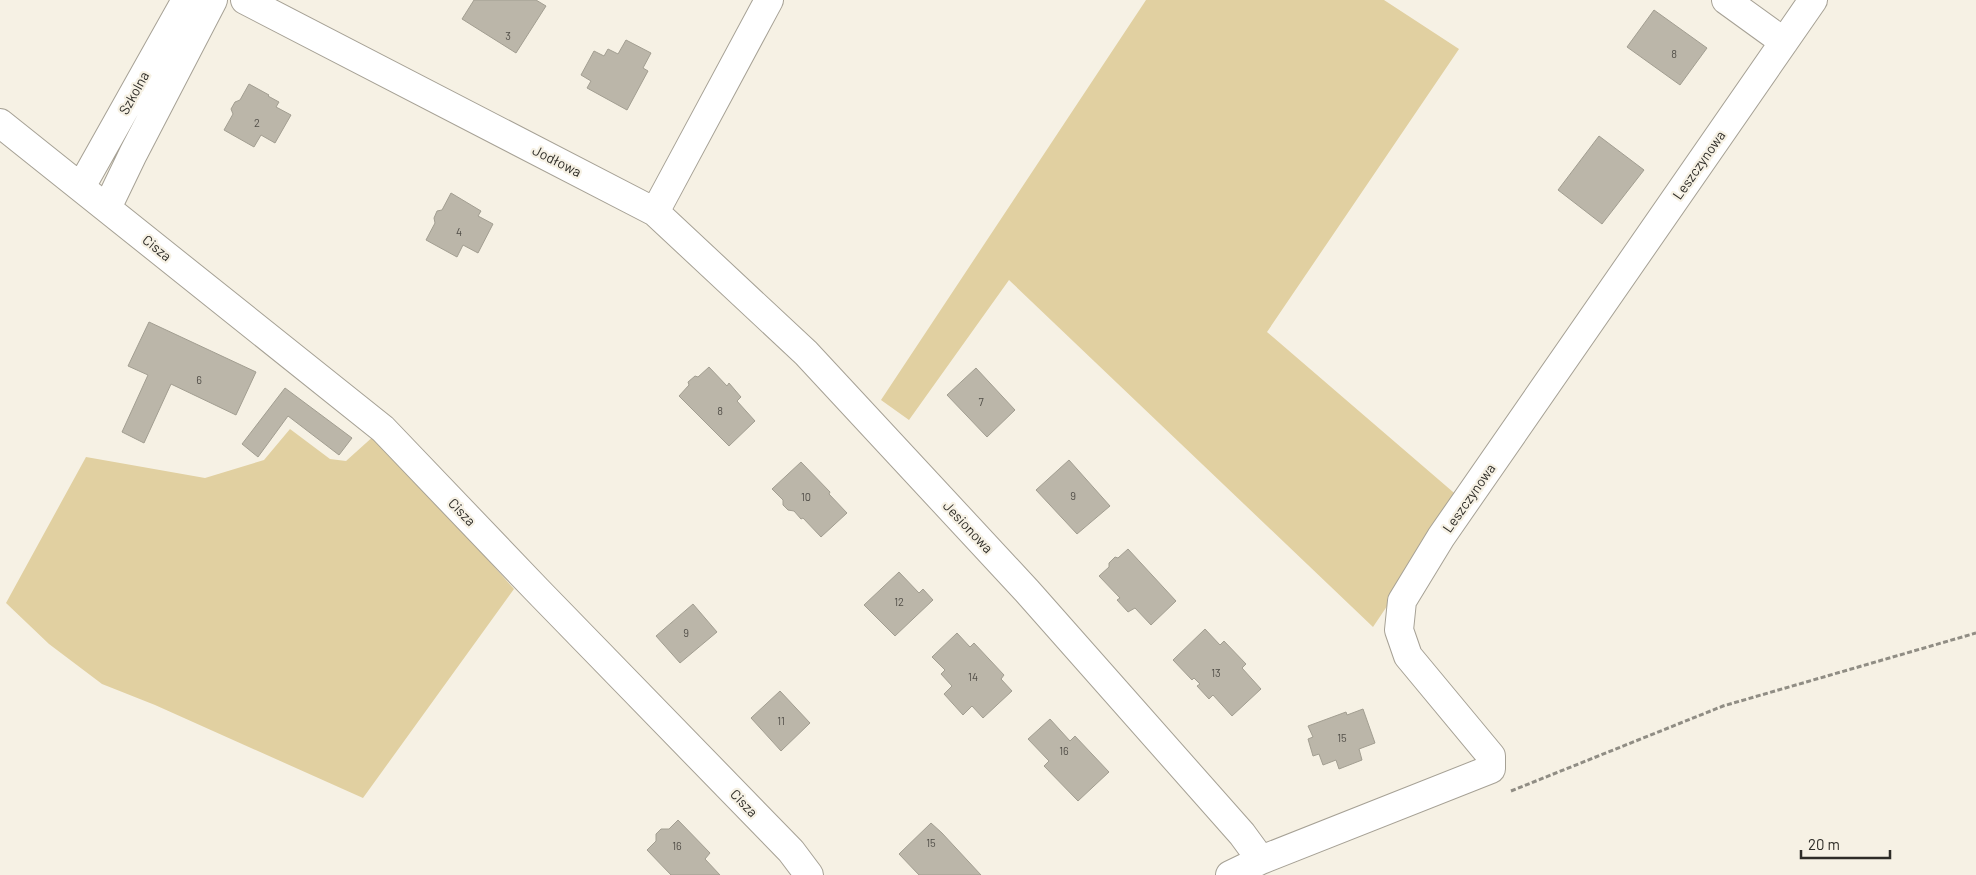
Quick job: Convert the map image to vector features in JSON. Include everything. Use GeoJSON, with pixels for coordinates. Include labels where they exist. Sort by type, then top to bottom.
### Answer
{"type":"FeatureCollection","features":[{"type":"Feature","properties":{"kind":"street","name":"Szkolna"},"geometry":{"type":"LineString","coordinates":[[82,187],[186,0]]}},
{"type":"Feature","properties":{"kind":"street"},"geometry":{"type":"LineString","coordinates":[[107,208],[213,0]]}},
{"type":"Feature","properties":{"kind":"street","name":"Jodłowa"},"geometry":{"type":"LineString","coordinates":[[245,0],[656,212]]}},
{"type":"Feature","properties":{"kind":"street"},"geometry":{"type":"LineString","coordinates":[[656,212],[769,0]]}},
{"type":"Feature","properties":{"kind":"street"},"geometry":{"type":"LineString","coordinates":[[1726,0],[1784,42]]}},
{"type":"Feature","properties":{"kind":"street","name":"Leszczynowa"},"geometry":{"type":"LineString","coordinates":[[1230,875],[1261,860],[1491,769],[1491,756],[1408,656],[1399,630],[1402,601],[1441,537],[1813,0]]}},
{"type":"Feature","properties":{"kind":"street","name":"Cisza"},"geometry":{"type":"LineString","coordinates":[[0,124],[82,187],[383,429],[544,598],[791,850],[809,875]]}},
{"type":"Feature","properties":{"kind":"street","name":"Jesionowa"},"geometry":{"type":"LineString","coordinates":[[656,212],[806,353],[1027,591],[1242,834],[1261,860]]}},
{"type":"Feature","properties":{"kind":"path"},"geometry":{"type":"LineString","coordinates":[[1521,788],[1723,706],[1976,633]]}},
{"type":"Feature","properties":{"kind":"shaded area"},"geometry":{"type":"Polygon","coordinates":[[[1146,0],[1384,0],[1459,49],[1267,332],[1460,498],[1373,627],[1009,280],[909,420],[881,400],[1146,0]]]}},
{"type":"Feature","properties":{"kind":"shaded area"},"geometry":{"type":"Polygon","coordinates":[[[290,429],[330,459],[346,461],[376,434],[514,589],[363,798],[155,705],[102,684],[49,644],[6,603],[86,457],[205,478],[264,460],[290,429]]]}},
{"type":"Feature","properties":{"kind":"building"},"geometry":{"type":"Polygon","coordinates":[[[474,0],[536,0],[546,6],[516,53],[462,19],[474,0]]]}},
{"type":"Feature","properties":{"kind":"building"},"geometry":{"type":"Polygon","coordinates":[[[1654,10],[1707,48],[1680,85],[1627,47],[1654,10]]]}},
{"type":"Feature","properties":{"kind":"building"},"geometry":{"type":"Polygon","coordinates":[[[626,40],[651,53],[643,68],[648,71],[627,110],[587,88],[591,81],[581,75],[594,51],[604,56],[608,49],[618,54],[626,40]]]}},
{"type":"Feature","properties":{"kind":"building"},"geometry":{"type":"Polygon","coordinates":[[[249,84],[279,102],[276,107],[291,115],[275,143],[261,135],[254,147],[224,130],[233,114],[231,109],[235,102],[240,100],[249,84]]]}},
{"type":"Feature","properties":{"kind":"building"},"geometry":{"type":"Polygon","coordinates":[[[1599,136],[1644,170],[1602,224],[1558,190],[1599,136]]]}},
{"type":"Feature","properties":{"kind":"building"},"geometry":{"type":"Polygon","coordinates":[[[451,193],[481,211],[478,216],[493,224],[478,253],[463,245],[457,257],[426,240],[435,223],[434,218],[437,211],[442,210],[451,193]]]}},
{"type":"Feature","properties":{"kind":"building"},"geometry":{"type":"Polygon","coordinates":[[[149,322],[256,372],[236,415],[171,384],[144,443],[122,432],[148,375],[128,366],[149,322]]]}},
{"type":"Feature","properties":{"kind":"building"},"geometry":{"type":"Polygon","coordinates":[[[709,367],[727,386],[729,383],[741,397],[737,401],[755,421],[729,446],[679,396],[689,385],[688,382],[695,376],[698,377],[709,367]]]}},
{"type":"Feature","properties":{"kind":"building"},"geometry":{"type":"Polygon","coordinates":[[[976,368],[1015,410],[987,437],[947,395],[976,368]]]}},
{"type":"Feature","properties":{"kind":"building"},"geometry":{"type":"Polygon","coordinates":[[[285,388],[352,438],[339,455],[288,416],[258,457],[242,444],[285,388]]]}},
{"type":"Feature","properties":{"kind":"building"},"geometry":{"type":"Polygon","coordinates":[[[1069,460],[1110,506],[1077,534],[1036,490],[1069,460]]]}},
{"type":"Feature","properties":{"kind":"building"},"geometry":{"type":"Polygon","coordinates":[[[801,462],[847,513],[821,537],[803,518],[801,519],[794,511],[788,510],[783,505],[783,500],[772,489],[801,462]]]}},
{"type":"Feature","properties":{"kind":"building"},"geometry":{"type":"Polygon","coordinates":[[[1128,549],[1176,601],[1151,625],[1135,608],[1128,612],[1117,600],[1120,598],[1099,576],[1109,567],[1109,563],[1115,557],[1118,558],[1128,549]]]}},
{"type":"Feature","properties":{"kind":"building"},"geometry":{"type":"Polygon","coordinates":[[[899,572],[919,593],[923,589],[933,600],[895,636],[864,605],[899,572]]]}},
{"type":"Feature","properties":{"kind":"building"},"geometry":{"type":"Polygon","coordinates":[[[693,604],[717,632],[680,663],[656,636],[693,604]]]}},
{"type":"Feature","properties":{"kind":"building"},"geometry":{"type":"Polygon","coordinates":[[[1205,629],[1220,645],[1224,641],[1246,664],[1242,668],[1261,689],[1232,716],[1213,695],[1209,699],[1197,686],[1200,684],[1194,678],[1192,680],[1173,660],[1205,629]]]}},
{"type":"Feature","properties":{"kind":"building"},"geometry":{"type":"Polygon","coordinates":[[[957,633],[970,647],[974,643],[1004,675],[1001,679],[1012,691],[983,718],[972,706],[963,715],[944,694],[952,686],[941,674],[945,670],[932,657],[957,633]]]}},
{"type":"Feature","properties":{"kind":"building"},"geometry":{"type":"Polygon","coordinates":[[[780,691],[810,723],[781,751],[751,718],[780,691]]]}},
{"type":"Feature","properties":{"kind":"building"},"geometry":{"type":"Polygon","coordinates":[[[1363,709],[1375,743],[1359,749],[1362,760],[1339,769],[1336,760],[1323,765],[1319,754],[1313,756],[1308,739],[1313,737],[1308,726],[1346,712],[1347,715],[1363,709]]]}},
{"type":"Feature","properties":{"kind":"building"},"geometry":{"type":"Polygon","coordinates":[[[1050,719],[1070,741],[1075,736],[1109,772],[1078,801],[1044,766],[1049,761],[1028,739],[1050,719]]]}},
{"type":"Feature","properties":{"kind":"building"},"geometry":{"type":"Polygon","coordinates":[[[678,820],[710,853],[705,859],[720,875],[671,875],[647,850],[656,841],[656,834],[661,829],[669,829],[678,820]]]}},
{"type":"Feature","properties":{"kind":"building"},"geometry":{"type":"Polygon","coordinates":[[[931,823],[981,875],[919,875],[899,854],[931,823]]]}}]}
